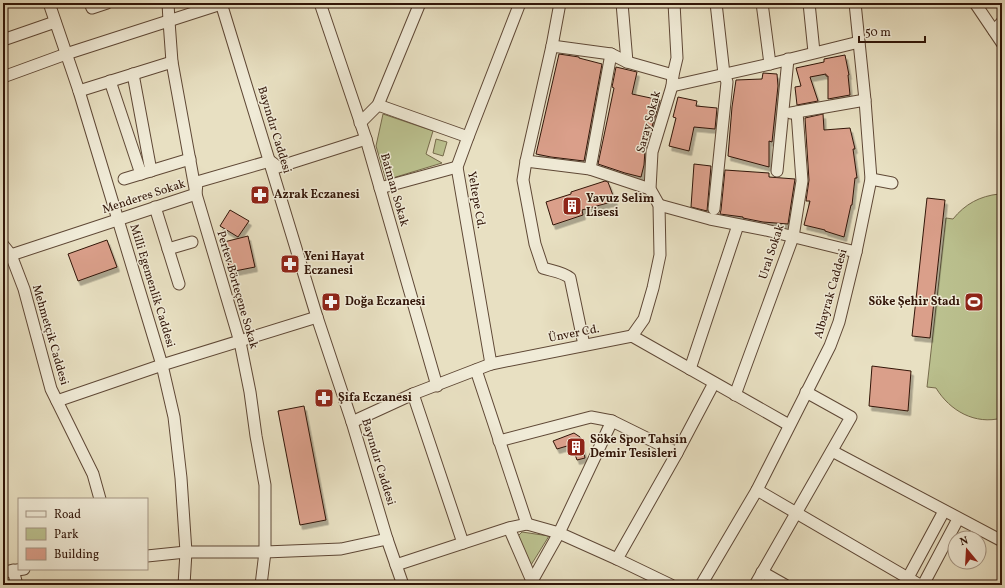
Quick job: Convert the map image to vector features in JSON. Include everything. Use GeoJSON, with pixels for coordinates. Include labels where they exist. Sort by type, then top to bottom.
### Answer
{"type":"FeatureCollection","features":[{"type":"Feature","properties":{"kind":"street","name":"Milli Egemenlik Caddesi"},"geometry":{"type":"LineString","coordinates":[[49,3],[79,91],[118,220],[162,366],[174,417],[181,478],[186,552],[184,585]]}},
{"type":"Feature","properties":{"kind":"street"},"geometry":{"type":"LineString","coordinates":[[90,3],[92,8],[107,3]]}},
{"type":"Feature","properties":{"kind":"street","name":"Pertev Börteçene Sokak"},"geometry":{"type":"LineString","coordinates":[[168,3],[172,62],[196,194],[240,342],[250,392],[265,485],[265,552],[261,585]]}},
{"type":"Feature","properties":{"kind":"street"},"geometry":{"type":"LineString","coordinates":[[3,77],[66,54],[221,3]]}},
{"type":"Feature","properties":{"kind":"street","name":"Bayındır Caddesi"},"geometry":{"type":"LineString","coordinates":[[221,3],[317,316],[352,422],[387,539],[403,585]]}},
{"type":"Feature","properties":{"kind":"street"},"geometry":{"type":"LineString","coordinates":[[360,123],[378,105],[420,3]]}},
{"type":"Feature","properties":{"kind":"street","name":"Yeltepe Cd."},"geometry":{"type":"LineString","coordinates":[[491,364],[457,167],[520,3]]}},
{"type":"Feature","properties":{"kind":"street"},"geometry":{"type":"LineString","coordinates":[[560,3],[552,46],[526,161],[524,180],[535,244],[543,268],[565,274],[570,278],[584,345]]}},
{"type":"Feature","properties":{"kind":"street"},"geometry":{"type":"LineString","coordinates":[[622,3],[627,62]]}},
{"type":"Feature","properties":{"kind":"street","name":"Saray Sokak"},"geometry":{"type":"LineString","coordinates":[[650,189],[652,152],[677,58],[674,3]]}},
{"type":"Feature","properties":{"kind":"street"},"geometry":{"type":"LineString","coordinates":[[714,209],[727,82],[724,74],[716,3]]}},
{"type":"Feature","properties":{"kind":"street"},"geometry":{"type":"LineString","coordinates":[[762,3],[770,64]]}},
{"type":"Feature","properties":{"kind":"street"},"geometry":{"type":"LineString","coordinates":[[809,3],[814,52]]}},
{"type":"Feature","properties":{"kind":"street","name":"Albayrak Caddesi"},"geometry":{"type":"LineString","coordinates":[[701,585],[756,490],[830,346],[839,322],[856,252],[871,179],[855,3]]}},
{"type":"Feature","properties":{"kind":"street"},"geometry":{"type":"LineString","coordinates":[[974,3],[1002,43]]}},
{"type":"Feature","properties":{"kind":"street","name":"Batman Sokak"},"geometry":{"type":"LineString","coordinates":[[321,4],[366,139],[437,386]]}},
{"type":"Feature","properties":{"kind":"street"},"geometry":{"type":"LineString","coordinates":[[3,40],[55,22]]}},
{"type":"Feature","properties":{"kind":"street"},"geometry":{"type":"LineString","coordinates":[[994,31],[1002,22]]}},
{"type":"Feature","properties":{"kind":"street"},"geometry":{"type":"LineString","coordinates":[[552,46],[611,54],[672,81],[724,74],[788,60],[814,52],[858,42]]}},
{"type":"Feature","properties":{"kind":"street"},"geometry":{"type":"LineString","coordinates":[[590,169],[611,54]]}},
{"type":"Feature","properties":{"kind":"street"},"geometry":{"type":"LineString","coordinates":[[777,171],[788,60]]}},
{"type":"Feature","properties":{"kind":"street"},"geometry":{"type":"LineString","coordinates":[[79,91],[172,62]]}},
{"type":"Feature","properties":{"kind":"street"},"geometry":{"type":"LineString","coordinates":[[133,74],[146,172]]}},
{"type":"Feature","properties":{"kind":"street"},"geometry":{"type":"LineString","coordinates":[[110,81],[146,172]]}},
{"type":"Feature","properties":{"kind":"street"},"geometry":{"type":"LineString","coordinates":[[782,115],[865,100]]}},
{"type":"Feature","properties":{"kind":"street"},"geometry":{"type":"LineString","coordinates":[[378,105],[468,137]]}},
{"type":"Feature","properties":{"kind":"street","name":"Ural Sokak"},"geometry":{"type":"LineString","coordinates":[[735,395],[793,237],[802,181],[797,112]]}},
{"type":"Feature","properties":{"kind":"street","name":"Menderes Sokak"},"geometry":{"type":"LineString","coordinates":[[11,255],[196,194],[197,182],[270,161],[278,167],[366,139]]}},
{"type":"Feature","properties":{"kind":"street"},"geometry":{"type":"LineString","coordinates":[[124,179],[190,159]]}},
{"type":"Feature","properties":{"kind":"street"},"geometry":{"type":"LineString","coordinates":[[526,161],[590,169],[650,189],[659,205],[660,255],[653,288],[644,319],[632,336],[714,384],[789,425]]}},
{"type":"Feature","properties":{"kind":"street"},"geometry":{"type":"LineString","coordinates":[[380,188],[457,167]]}},
{"type":"Feature","properties":{"kind":"street"},"geometry":{"type":"LineString","coordinates":[[871,179],[892,183]]}},
{"type":"Feature","properties":{"kind":"street"},"geometry":{"type":"LineString","coordinates":[[659,205],[710,219],[856,252]]}},
{"type":"Feature","properties":{"kind":"street"},"geometry":{"type":"LineString","coordinates":[[155,208],[178,284]]}},
{"type":"Feature","properties":{"kind":"street"},"geometry":{"type":"LineString","coordinates":[[690,369],[738,225]]}},
{"type":"Feature","properties":{"kind":"street"},"geometry":{"type":"LineString","coordinates":[[168,249],[192,242]]}},
{"type":"Feature","properties":{"kind":"street","name":"Mehmetçik Caddesi"},"geometry":{"type":"LineString","coordinates":[[3,245],[11,255],[24,288],[51,389],[93,474],[100,498]]}},
{"type":"Feature","properties":{"kind":"street"},"geometry":{"type":"LineString","coordinates":[[57,401],[317,316]]}},
{"type":"Feature","properties":{"kind":"street","name":"Ünver Cd."},"geometry":{"type":"LineString","coordinates":[[352,422],[413,394],[491,364],[632,336]]}},
{"type":"Feature","properties":{"kind":"street"},"geometry":{"type":"LineString","coordinates":[[476,370],[527,524]]}},
{"type":"Feature","properties":{"kind":"street"},"geometry":{"type":"LineString","coordinates":[[617,559],[714,384]]}},
{"type":"Feature","properties":{"kind":"street"},"geometry":{"type":"LineString","coordinates":[[755,585],[851,417],[806,392]]}},
{"type":"Feature","properties":{"kind":"street"},"geometry":{"type":"LineString","coordinates":[[413,394],[463,543]]}},
{"type":"Feature","properties":{"kind":"street"},"geometry":{"type":"LineString","coordinates":[[499,441],[592,417],[612,421],[677,453]]}},
{"type":"Feature","properties":{"kind":"street"},"geometry":{"type":"LineString","coordinates":[[530,583],[559,533],[612,421]]}},
{"type":"Feature","properties":{"kind":"street"},"geometry":{"type":"LineString","coordinates":[[832,451],[1002,542]]}},
{"type":"Feature","properties":{"kind":"street"},"geometry":{"type":"LineString","coordinates":[[756,490],[906,581],[922,585],[958,519]]}},
{"type":"Feature","properties":{"kind":"street"},"geometry":{"type":"LineString","coordinates":[[906,581],[944,511]]}},
{"type":"Feature","properties":{"kind":"street"},"geometry":{"type":"LineString","coordinates":[[396,564],[509,528],[527,524],[559,533],[617,559],[650,581],[671,585]]}},
{"type":"Feature","properties":{"kind":"street"},"geometry":{"type":"LineString","coordinates":[[509,528],[530,583]]}},
{"type":"Feature","properties":{"kind":"street"},"geometry":{"type":"LineString","coordinates":[[148,556],[186,552],[265,552],[341,549],[387,539]]}},
{"type":"Feature","properties":{"kind":"street"},"geometry":{"type":"LineString","coordinates":[[17,585],[8,571],[18,570]]}},
{"type":"Feature","properties":{"kind":"street"},"geometry":{"type":"LineString","coordinates":[[762,572],[785,585]]}},
{"type":"Feature","properties":{"kind":"green space"},"geometry":{"type":"Polygon","coordinates":[[[383,114],[433,131],[426,154],[442,163],[386,180],[376,146],[383,114]]]}},
{"type":"Feature","properties":{"kind":"green space"},"geometry":{"type":"Polygon","coordinates":[[[436,139],[447,142],[443,156],[433,153],[436,139]]]}},
{"type":"Feature","properties":{"kind":"green space","name":"Söke Şehir Stadı"},"geometry":{"type":"Polygon","coordinates":[[[1002,194],[1002,418],[982,420],[964,414],[948,403],[936,388],[927,387],[946,218],[953,219],[973,202],[985,197],[1002,194]]]}},
{"type":"Feature","properties":{"kind":"green space"},"geometry":{"type":"Polygon","coordinates":[[[522,532],[549,536],[531,565],[518,536],[522,532]]]}},
{"type":"Feature","properties":{"kind":"building"},"geometry":{"type":"Polygon","coordinates":[[[559,54],[579,57],[602,64],[584,161],[536,154],[559,54]]]}},
{"type":"Feature","properties":{"kind":"building"},"geometry":{"type":"Polygon","coordinates":[[[845,55],[849,75],[850,95],[828,99],[828,76],[826,76],[826,74],[810,77],[818,101],[797,105],[795,87],[801,86],[796,68],[824,62],[824,59],[845,55]]]}},
{"type":"Feature","properties":{"kind":"building"},"geometry":{"type":"Polygon","coordinates":[[[616,67],[637,72],[632,94],[660,100],[645,150],[644,165],[641,177],[598,164],[614,88],[612,87],[616,67]]]}},
{"type":"Feature","properties":{"kind":"building"},"geometry":{"type":"Polygon","coordinates":[[[763,73],[777,74],[778,86],[772,142],[769,141],[769,167],[728,156],[736,80],[762,79],[763,73]]]}},
{"type":"Feature","properties":{"kind":"building"},"geometry":{"type":"Polygon","coordinates":[[[678,97],[697,101],[696,106],[717,108],[715,129],[694,127],[689,151],[669,146],[676,118],[673,117],[678,97]]]}},
{"type":"Feature","properties":{"kind":"building"},"geometry":{"type":"Polygon","coordinates":[[[823,114],[824,130],[850,128],[855,149],[853,149],[857,178],[855,178],[852,205],[844,237],[825,230],[804,225],[810,201],[806,201],[809,180],[805,118],[823,114]]]}},
{"type":"Feature","properties":{"kind":"building"},"geometry":{"type":"Polygon","coordinates":[[[694,164],[711,166],[707,211],[691,207],[694,164]]]}},
{"type":"Feature","properties":{"kind":"building"},"geometry":{"type":"Polygon","coordinates":[[[725,170],[769,173],[769,177],[795,179],[788,224],[763,222],[743,217],[720,214],[725,170]]]}},
{"type":"Feature","properties":{"kind":"building","name":"Yavuz Selim Lisesi"},"geometry":{"type":"Polygon","coordinates":[[[605,181],[608,182],[615,201],[582,210],[583,215],[553,225],[546,202],[605,181]]]}},
{"type":"Feature","properties":{"kind":"building"},"geometry":{"type":"Polygon","coordinates":[[[927,198],[945,200],[930,338],[912,336],[927,198]]]}},
{"type":"Feature","properties":{"kind":"building"},"geometry":{"type":"Polygon","coordinates":[[[230,210],[249,221],[238,237],[220,226],[230,210]]]}},
{"type":"Feature","properties":{"kind":"building"},"geometry":{"type":"Polygon","coordinates":[[[248,236],[255,267],[230,272],[224,242],[248,236]]]}},
{"type":"Feature","properties":{"kind":"building"},"geometry":{"type":"Polygon","coordinates":[[[107,240],[117,267],[78,281],[68,254],[107,240]]]}},
{"type":"Feature","properties":{"kind":"building"},"geometry":{"type":"Polygon","coordinates":[[[872,366],[911,371],[908,411],[869,406],[872,366]]]}},
{"type":"Feature","properties":{"kind":"building"},"geometry":{"type":"Polygon","coordinates":[[[304,406],[326,520],[300,525],[278,411],[304,406]]]}},
{"type":"Feature","properties":{"kind":"building","name":"Söke Spor Tahsin Demir Tesisleri"},"geometry":{"type":"Polygon","coordinates":[[[574,433],[580,437],[585,458],[577,460],[573,449],[567,446],[557,449],[553,441],[574,433]]]}},
{"type":"Feature","properties":{"kind":"place","name":"Azrak Eczanesi"},"geometry":{"type":"Point","coordinates":[260,195]}},
{"type":"Feature","properties":{"kind":"place","name":"Yavuz Selim Lisesi"},"geometry":{"type":"Point","coordinates":[572,206]}},
{"type":"Feature","properties":{"kind":"place","name":"Yeni Hayat Eczanesi"},"geometry":{"type":"Point","coordinates":[290,264]}},
{"type":"Feature","properties":{"kind":"place","name":"Doğa Eczanesi"},"geometry":{"type":"Point","coordinates":[331,302]}},
{"type":"Feature","properties":{"kind":"place","name":"Söke Şehir Stadı"},"geometry":{"type":"Point","coordinates":[974,302]}},
{"type":"Feature","properties":{"kind":"place","name":"Şifa Eczanesi"},"geometry":{"type":"Point","coordinates":[324,398]}},
{"type":"Feature","properties":{"kind":"place","name":"Söke Spor Tahsin Demir Tesisleri"},"geometry":{"type":"Point","coordinates":[576,447]}}]}
